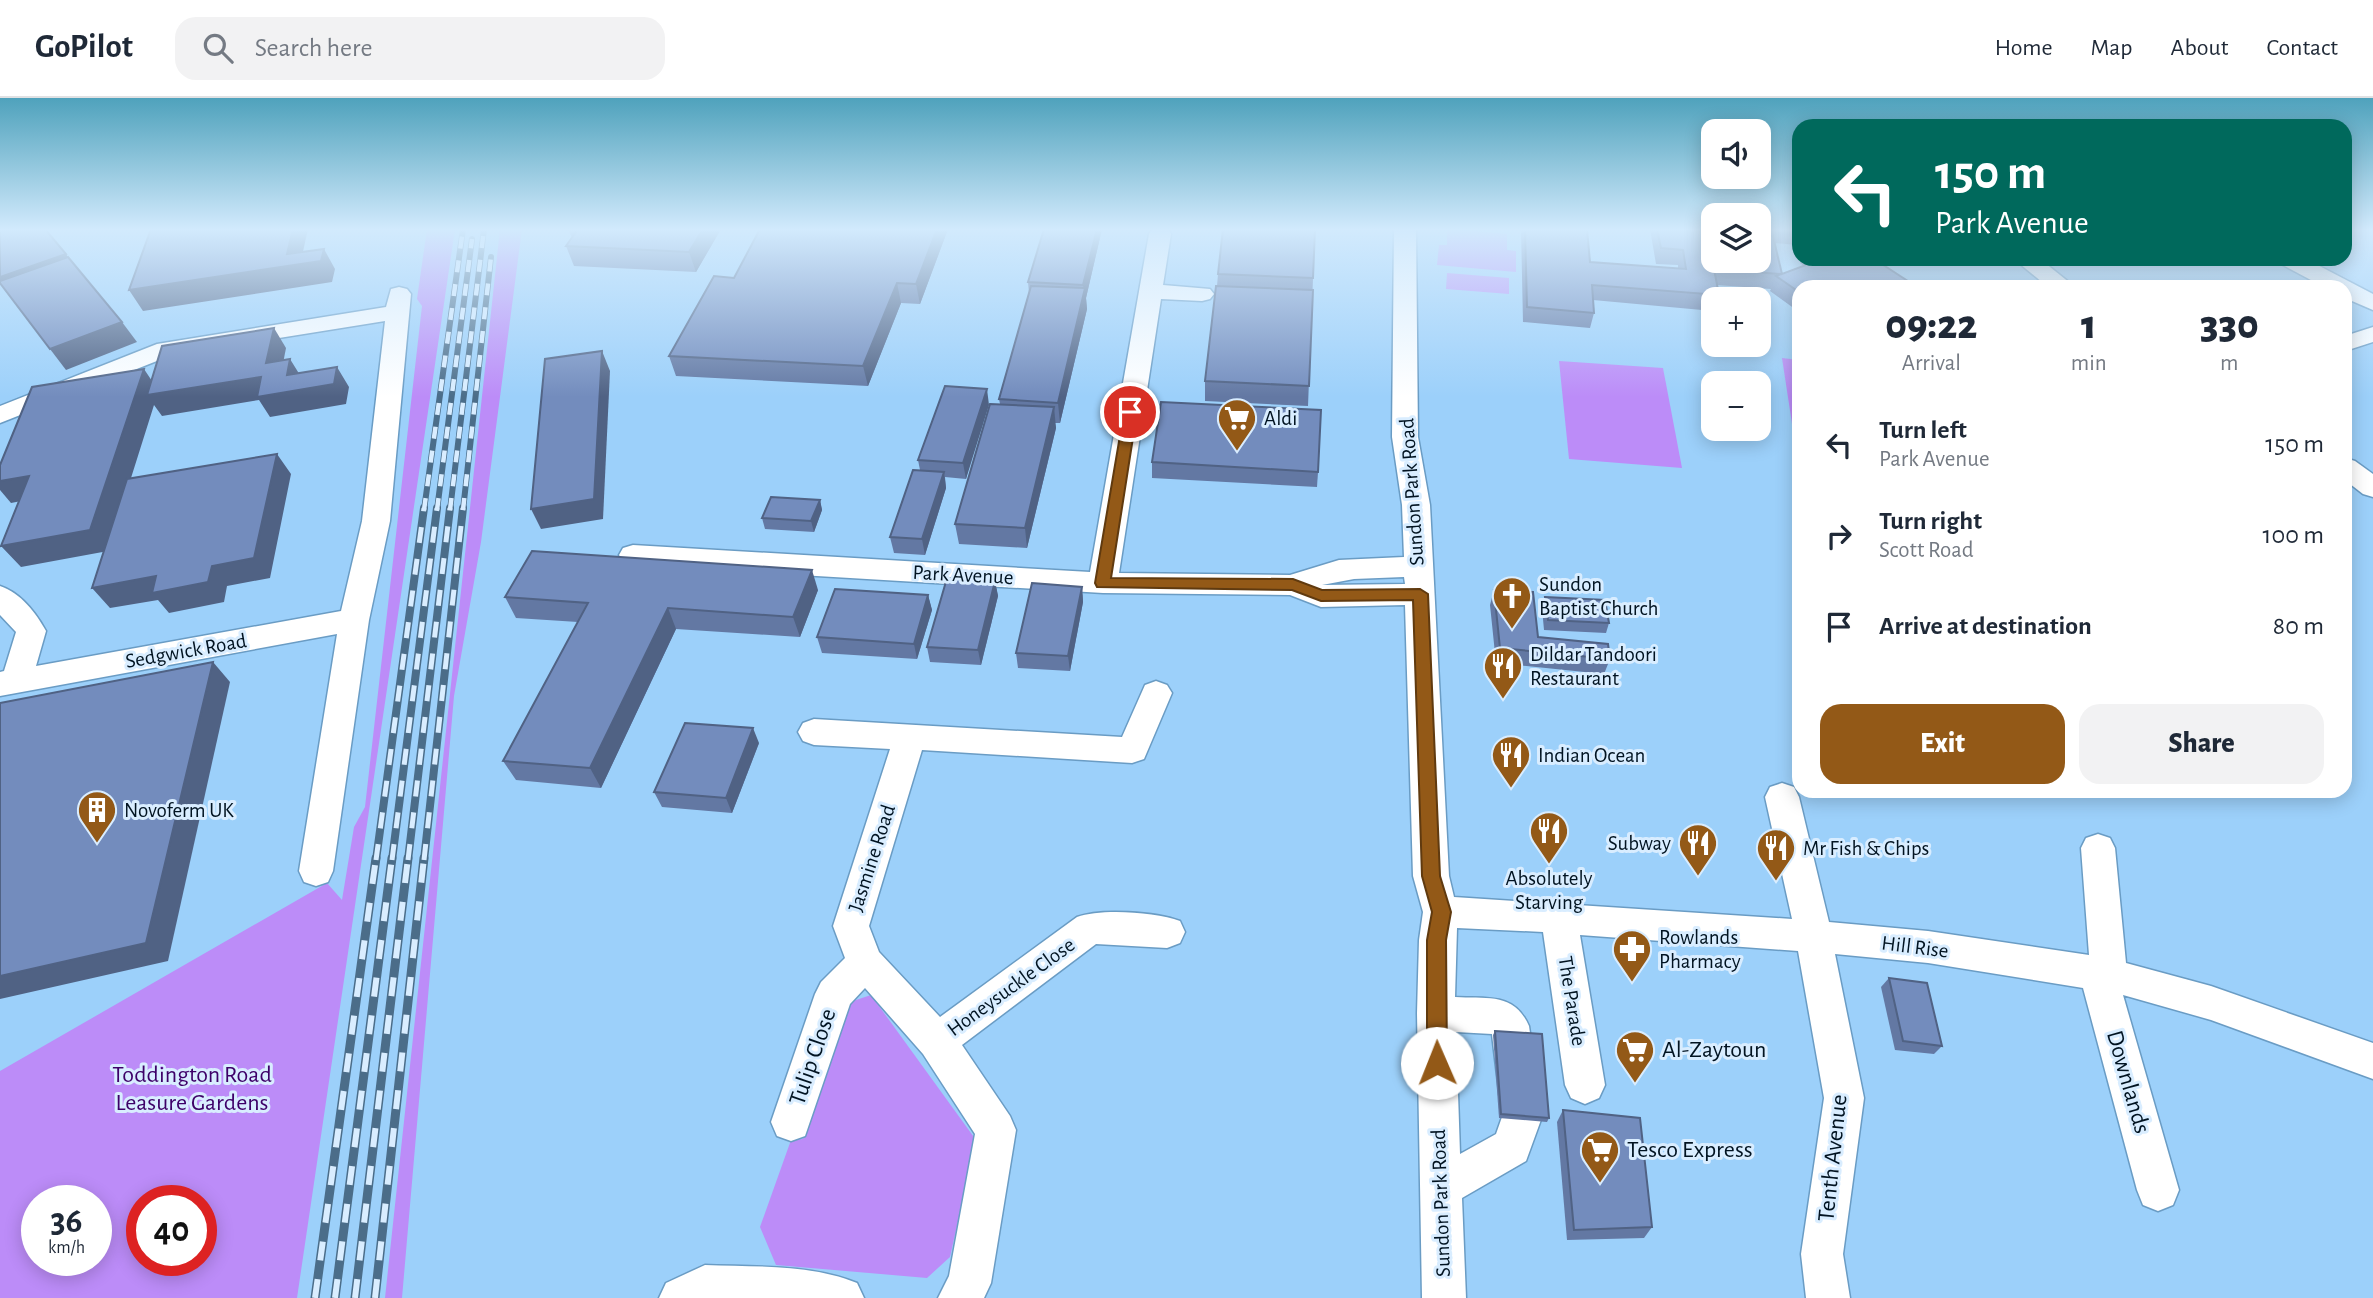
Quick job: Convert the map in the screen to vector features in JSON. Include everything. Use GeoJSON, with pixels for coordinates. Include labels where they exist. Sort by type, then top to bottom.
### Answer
{"type":"FeatureCollection","features":[{"type":"Feature","properties":{"kind":"street"},"geometry":{"type":"LineString","coordinates":[[1103,583],[1151,285]]}},
{"type":"Feature","properties":{"kind":"street","name":"Sundon Park Road"},"geometry":{"type":"LineString","coordinates":[[1405,285],[1405,437],[1416,505],[1431,876],[1441,912],[1437,940],[1436,1013],[1444,1298]]}},
{"type":"Feature","properties":{"kind":"street"},"geometry":{"type":"LineString","coordinates":[[1150,291],[1202,294]]}},
{"type":"Feature","properties":{"kind":"street"},"geometry":{"type":"LineString","coordinates":[[2352,292],[2373,303]]}},
{"type":"Feature","properties":{"kind":"street"},"geometry":{"type":"LineString","coordinates":[[0,415],[166,349],[398,303],[376,521],[354,620],[316,871]]}},
{"type":"Feature","properties":{"kind":"street"},"geometry":{"type":"LineString","coordinates":[[2352,342],[2373,334]]}},
{"type":"Feature","properties":{"kind":"street"},"geometry":{"type":"LineString","coordinates":[[2352,472],[2373,488]]}},
{"type":"Feature","properties":{"kind":"street","name":"Park Avenue"},"geometry":{"type":"LineString","coordinates":[[633,555],[1103,583],[1293,585],[1321,596],[1419,581]]}},
{"type":"Feature","properties":{"kind":"street","name":"Sedgwick Road"},"geometry":{"type":"LineString","coordinates":[[0,597],[23,618],[31,631],[8,682]]}},
{"type":"Feature","properties":{"kind":"street","name":"Sedgwick Road"},"geometry":{"type":"LineString","coordinates":[[8,682],[354,620]]}},
{"type":"Feature","properties":{"kind":"street"},"geometry":{"type":"LineString","coordinates":[[814,732],[1132,751],[1156,692]]}},
{"type":"Feature","properties":{"kind":"street","name":"Jasmine Road"},"geometry":{"type":"LineString","coordinates":[[910,737],[851,926],[865,962],[937,1041],[996,1130],[969,1283],[960,1298]]}},
{"type":"Feature","properties":{"kind":"street","name":"Tenth Avenue"},"geometry":{"type":"LineString","coordinates":[[1782,797],[1813,936],[1844,1098],[1822,1254],[1828,1298]]}},
{"type":"Feature","properties":{"kind":"street","name":"Downlands"},"geometry":{"type":"LineString","coordinates":[[2098,848],[2104,974],[2158,1190]]}},
{"type":"Feature","properties":{"kind":"street","name":"Hill Rise"},"geometry":{"type":"LineString","coordinates":[[1441,912],[1813,936],[1928,947],[2104,974],[2211,1003],[2373,1062]]}},
{"type":"Feature","properties":{"kind":"street","name":"The Parade"},"geometry":{"type":"LineString","coordinates":[[1559,918],[1586,1085]]}},
{"type":"Feature","properties":{"kind":"street","name":"Honeysuckle Close"},"geometry":{"type":"LineString","coordinates":[[937,1041],[1090,928],[1167,932]]}},
{"type":"Feature","properties":{"kind":"street","name":"Tulip Close"},"geometry":{"type":"LineString","coordinates":[[791,1122],[834,994],[865,962]]}},
{"type":"Feature","properties":{"kind":"street"},"geometry":{"type":"LineString","coordinates":[[1436,1013],[1502,1017],[1510,1026],[1522,1117],[1512,1147],[1440,1188]]}},
{"type":"Feature","properties":{"kind":"street"},"geometry":{"type":"LineString","coordinates":[[681,1298],[705,1287],[775,1289],[842,1298]]}},
{"type":"Feature","properties":{"kind":"green space","name":"Toddington Road Leasure Gardens"},"geometry":{"type":"Polygon","coordinates":[[[419,285],[447,285],[297,1298],[0,1298],[0,1071],[327,883],[342,900],[354,827],[365,807],[422,306],[417,299],[419,285]]]}},
{"type":"Feature","properties":{"kind":"green space"},"geometry":{"type":"Polygon","coordinates":[[[494,285],[515,285],[481,542],[454,696],[402,1298],[385,1298],[494,285]]]}},
{"type":"Feature","properties":{"kind":"green space"},"geometry":{"type":"Polygon","coordinates":[[[1446,285],[1509,285],[1509,294],[1446,289],[1446,285]]]}},
{"type":"Feature","properties":{"kind":"green space"},"geometry":{"type":"Polygon","coordinates":[[[1782,358],[1792,359],[1792,424],[1782,358]]]}},
{"type":"Feature","properties":{"kind":"green space"},"geometry":{"type":"Polygon","coordinates":[[[1559,361],[1663,368],[1682,468],[1569,459],[1559,361]]]}},
{"type":"Feature","properties":{"kind":"green space"},"geometry":{"type":"Polygon","coordinates":[[[871,995],[976,1140],[950,1257],[927,1278],[776,1265],[760,1227],[791,1140],[803,1139],[844,1004],[871,995]]]}},
{"type":"Feature","properties":{"kind":"building"},"geometry":{"type":"Polygon","coordinates":[[[2,285],[91,285],[122,322],[50,349],[2,285]]]}},
{"type":"Feature","properties":{"kind":"building"},"geometry":{"type":"Polygon","coordinates":[[[131,285],[162,285],[129,290],[131,285]]]}},
{"type":"Feature","properties":{"kind":"building"},"geometry":{"type":"Polygon","coordinates":[[[709,285],[896,285],[863,366],[669,356],[709,285]]]}},
{"type":"Feature","properties":{"kind":"building"},"geometry":{"type":"Polygon","coordinates":[[[1526,285],[1592,285],[1594,313],[1527,307],[1526,285]]]}},
{"type":"Feature","properties":{"kind":"building"},"geometry":{"type":"Polygon","coordinates":[[[1592,285],[1717,285],[1701,287],[1701,294],[1592,285]]]}},
{"type":"Feature","properties":{"kind":"building"},"geometry":{"type":"Polygon","coordinates":[[[1031,286],[1085,288],[1058,403],[999,399],[1031,286]]]}},
{"type":"Feature","properties":{"kind":"building"},"geometry":{"type":"Polygon","coordinates":[[[1216,286],[1313,290],[1309,386],[1205,381],[1216,286]]]}},
{"type":"Feature","properties":{"kind":"building"},"geometry":{"type":"Polygon","coordinates":[[[274,328],[266,363],[290,359],[287,375],[337,367],[334,384],[257,397],[261,377],[147,395],[162,346],[274,328]]]}},
{"type":"Feature","properties":{"kind":"building"},"geometry":{"type":"Polygon","coordinates":[[[602,351],[594,499],[531,509],[545,359],[602,351]]]}},
{"type":"Feature","properties":{"kind":"building"},"geometry":{"type":"Polygon","coordinates":[[[144,369],[90,530],[1,546],[29,476],[0,481],[0,465],[32,387],[144,369]]]}},
{"type":"Feature","properties":{"kind":"building"},"geometry":{"type":"Polygon","coordinates":[[[945,386],[987,389],[963,463],[918,460],[945,386]]]}},
{"type":"Feature","properties":{"kind":"building","name":"Aldi"},"geometry":{"type":"Polygon","coordinates":[[[1161,402],[1321,410],[1318,472],[1152,462],[1161,402]]]}},
{"type":"Feature","properties":{"kind":"building"},"geometry":{"type":"Polygon","coordinates":[[[990,404],[1054,407],[1025,528],[955,524],[990,404]]]}},
{"type":"Feature","properties":{"kind":"building"},"geometry":{"type":"Polygon","coordinates":[[[277,454],[254,558],[212,566],[208,582],[152,593],[156,576],[92,588],[127,479],[277,454]]]}},
{"type":"Feature","properties":{"kind":"building"},"geometry":{"type":"Polygon","coordinates":[[[913,470],[944,472],[922,539],[890,537],[913,470]]]}},
{"type":"Feature","properties":{"kind":"building"},"geometry":{"type":"Polygon","coordinates":[[[771,497],[820,500],[811,521],[762,518],[771,497]]]}},
{"type":"Feature","properties":{"kind":"building"},"geometry":{"type":"Polygon","coordinates":[[[532,551],[812,570],[793,617],[668,608],[590,768],[503,761],[588,603],[505,597],[532,551]]]}},
{"type":"Feature","properties":{"kind":"building"},"geometry":{"type":"Polygon","coordinates":[[[947,578],[995,581],[978,650],[927,647],[947,578]]]}},
{"type":"Feature","properties":{"kind":"building"},"geometry":{"type":"Polygon","coordinates":[[[1032,583],[1082,587],[1068,656],[1016,653],[1032,583]]]}},
{"type":"Feature","properties":{"kind":"building"},"geometry":{"type":"Polygon","coordinates":[[[835,589],[928,595],[914,644],[817,637],[835,589]]]}},
{"type":"Feature","properties":{"kind":"building"},"geometry":{"type":"Polygon","coordinates":[[[1494,590],[1533,592],[1538,637],[1608,644],[1610,659],[1500,648],[1494,590]]]}},
{"type":"Feature","properties":{"kind":"building"},"geometry":{"type":"Polygon","coordinates":[[[1545,597],[1605,600],[1609,623],[1548,620],[1545,597]]]}},
{"type":"Feature","properties":{"kind":"building","name":"Novoferm UK"},"geometry":{"type":"Polygon","coordinates":[[[213,662],[146,943],[0,976],[0,703],[213,662]]]}},
{"type":"Feature","properties":{"kind":"building"},"geometry":{"type":"Polygon","coordinates":[[[685,723],[753,728],[726,798],[654,792],[685,723]]]}},
{"type":"Feature","properties":{"kind":"building"},"geometry":{"type":"Polygon","coordinates":[[[1889,978],[1927,983],[1942,1046],[1903,1041],[1889,978]]]}},
{"type":"Feature","properties":{"kind":"building"},"geometry":{"type":"Polygon","coordinates":[[[1495,1031],[1542,1034],[1549,1118],[1501,1114],[1495,1031]]]}},
{"type":"Feature","properties":{"kind":"building","name":"Tesco Express"},"geometry":{"type":"Polygon","coordinates":[[[1563,1110],[1640,1118],[1652,1227],[1574,1230],[1563,1110]]]}},
{"type":"Feature","properties":{"kind":"railway"},"geometry":{"type":"LineString","coordinates":[[424,510],[455,285]]}},
{"type":"Feature","properties":{"kind":"railway"},"geometry":{"type":"LineString","coordinates":[[437,510],[466,285]]}},
{"type":"Feature","properties":{"kind":"railway"},"geometry":{"type":"LineString","coordinates":[[450,510],[477,285]]}},
{"type":"Feature","properties":{"kind":"railway"},"geometry":{"type":"LineString","coordinates":[[463,510],[488,285]]}},
{"type":"Feature","properties":{"kind":"railway"},"geometry":{"type":"LineString","coordinates":[[376,860],[424,508]]}},
{"type":"Feature","properties":{"kind":"railway"},"geometry":{"type":"LineString","coordinates":[[392,860],[437,508]]}},
{"type":"Feature","properties":{"kind":"railway"},"geometry":{"type":"LineString","coordinates":[[408,860],[450,508]]}},
{"type":"Feature","properties":{"kind":"railway"},"geometry":{"type":"LineString","coordinates":[[424,860],[463,508]]}},
{"type":"Feature","properties":{"kind":"railway"},"geometry":{"type":"LineString","coordinates":[[315,1298],[376,858]]}},
{"type":"Feature","properties":{"kind":"railway"},"geometry":{"type":"LineString","coordinates":[[335,1298],[392,858]]}},
{"type":"Feature","properties":{"kind":"railway"},"geometry":{"type":"LineString","coordinates":[[355,1298],[408,858]]}},
{"type":"Feature","properties":{"kind":"railway"},"geometry":{"type":"LineString","coordinates":[[375,1298],[424,858]]}},
{"type":"Feature","properties":{"kind":"place","name":"Aldi"},"geometry":{"type":"Point","coordinates":[1237,452]}},
{"type":"Feature","properties":{"kind":"place","name":"Sundon Baptist Church"},"geometry":{"type":"Point","coordinates":[1512,630]}},
{"type":"Feature","properties":{"kind":"place","name":"Dildar Tandoori Restaurant"},"geometry":{"type":"Point","coordinates":[1503,700]}},
{"type":"Feature","properties":{"kind":"place","name":"Indian Ocean"},"geometry":{"type":"Point","coordinates":[1511,789]}},
{"type":"Feature","properties":{"kind":"place","name":"Novoferm UK"},"geometry":{"type":"Point","coordinates":[97,844]}},
{"type":"Feature","properties":{"kind":"place","name":"Absolutely Starving"},"geometry":{"type":"Point","coordinates":[1549,865]}},
{"type":"Feature","properties":{"kind":"place","name":"Subway"},"geometry":{"type":"Point","coordinates":[1698,877]}},
{"type":"Feature","properties":{"kind":"place","name":"Mr Fish & Chips"},"geometry":{"type":"Point","coordinates":[1776,882]}},
{"type":"Feature","properties":{"kind":"place","name":"Rowlands Pharmacy"},"geometry":{"type":"Point","coordinates":[1632,983]}},
{"type":"Feature","properties":{"kind":"place","name":"Al-Zaytoun"},"geometry":{"type":"Point","coordinates":[1635,1084]}},
{"type":"Feature","properties":{"kind":"place","name":"Tesco Express"},"geometry":{"type":"Point","coordinates":[1600,1184]}},
{"type":"Feature","properties":{"kind":"route"},"geometry":{"type":"LineString","coordinates":[[1130,412],[1103,583],[1293,585],[1321,596],[1420,594],[1431,876],[1441,912],[1437,940],[1437,1063]]}}]}
